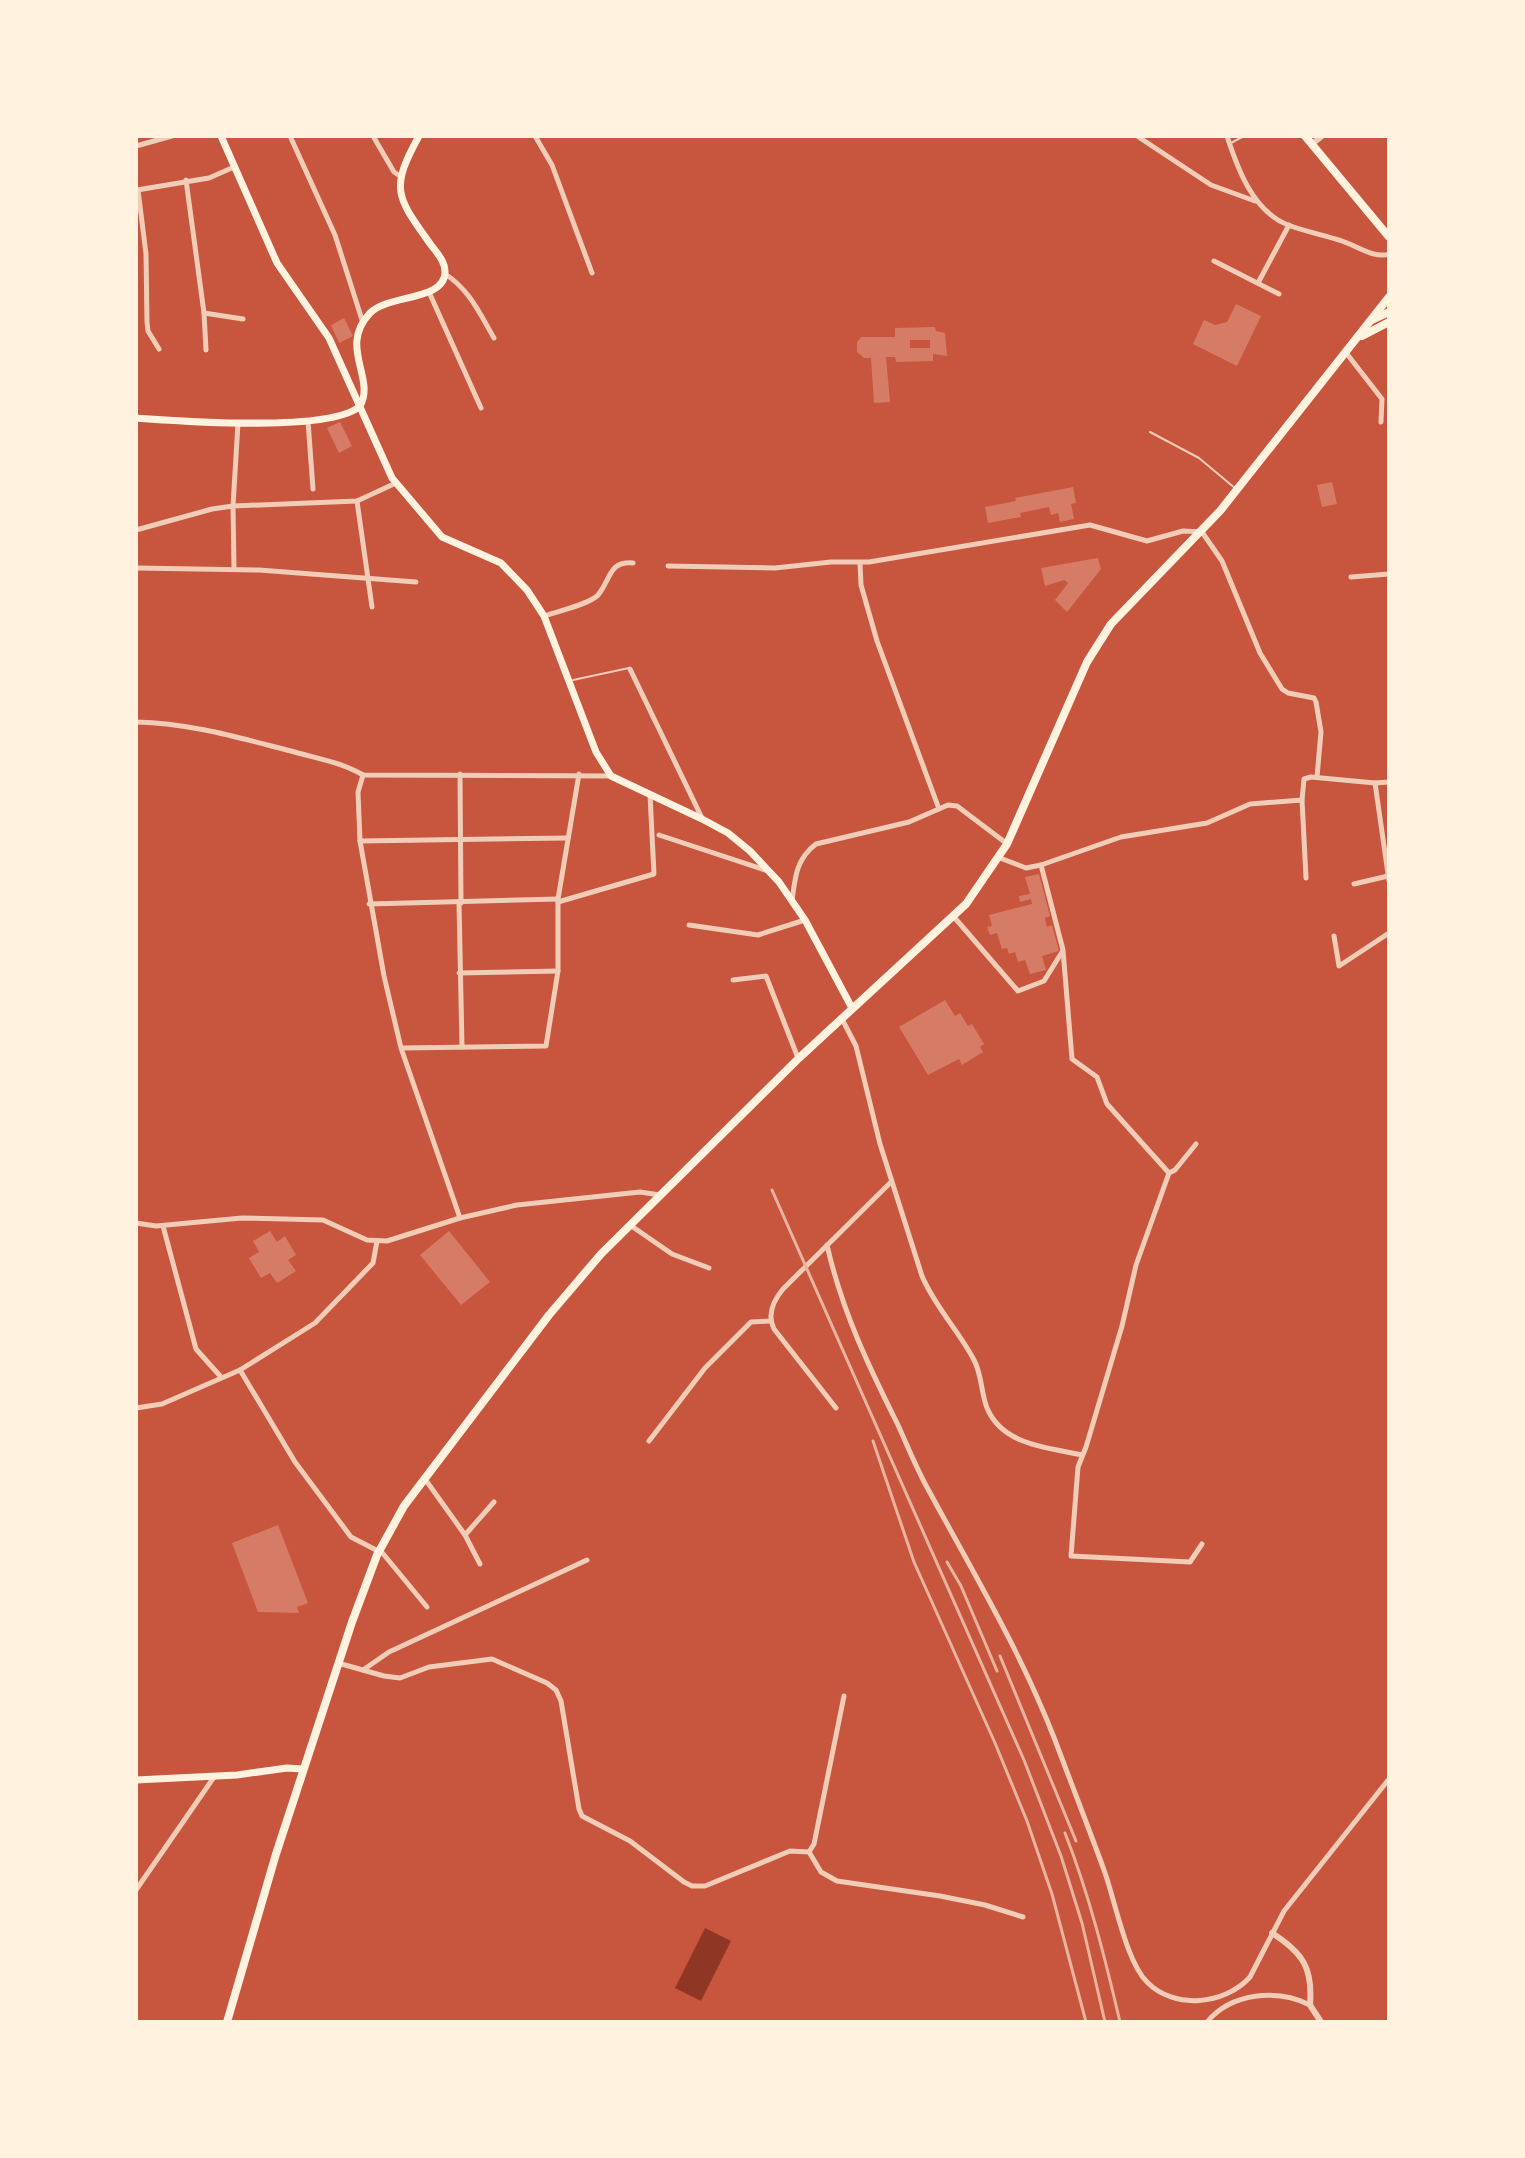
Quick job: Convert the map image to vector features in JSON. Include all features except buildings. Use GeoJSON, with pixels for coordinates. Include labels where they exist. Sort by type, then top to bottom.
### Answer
{"type":"FeatureCollection","features":[{"type":"Feature","properties":{"kind":"main road"},"geometry":{"type":"LineString","coordinates":[[221,136],[280,268],[329,338],[386,468],[396,483],[442,537],[501,563],[527,590],[544,616],[603,764],[611,776],[650,792],[736,839],[771,872],[805,920],[852,1008]]}},
{"type":"Feature","properties":{"kind":"main road"},"geometry":{"type":"LineString","coordinates":[[136,418],[238,422],[308,420],[350,413],[360,406],[364,393],[356,343],[363,323],[384,303],[429,292],[440,286],[445,274],[442,261],[404,204],[400,192],[404,163],[419,136]]}},
{"type":"Feature","properties":{"kind":"main road"},"geometry":{"type":"LineString","coordinates":[[1305,136],[1389,237]]}},
{"type":"Feature","properties":{"kind":"main road"},"geometry":{"type":"LineString","coordinates":[[227,2022],[302,1769],[338,1663],[379,1550],[404,1506],[571,1287],[799,1058],[954,917],[1000,858],[1098,641],[1202,532],[1347,354],[1389,297]]}},
{"type":"Feature","properties":{"kind":"main road"},"geometry":{"type":"LineString","coordinates":[[1368,323],[1389,312]]}},
{"type":"Feature","properties":{"kind":"main road"},"geometry":{"type":"LineString","coordinates":[[1358,339],[1389,322]]}},
{"type":"Feature","properties":{"kind":"main road"},"geometry":{"type":"LineString","coordinates":[[136,1780],[302,1769]]}},
{"type":"Feature","properties":{"kind":"street"},"geometry":{"type":"LineString","coordinates":[[136,146],[172,136]]}},
{"type":"Feature","properties":{"kind":"street"},"geometry":{"type":"LineString","coordinates":[[290,136],[335,235],[363,323]]}},
{"type":"Feature","properties":{"kind":"street"},"geometry":{"type":"LineString","coordinates":[[373,136],[394,172],[400,176]]}},
{"type":"Feature","properties":{"kind":"street"},"geometry":{"type":"LineString","coordinates":[[535,136],[552,165],[592,273]]}},
{"type":"Feature","properties":{"kind":"street"},"geometry":{"type":"LineString","coordinates":[[1137,136],[1211,185],[1256,201]]}},
{"type":"Feature","properties":{"kind":"street"},"geometry":{"type":"LineString","coordinates":[[1227,136],[1256,201],[1265,212],[1289,225],[1344,241],[1378,256],[1389,254]]}},
{"type":"Feature","properties":{"kind":"street"},"geometry":{"type":"LineString","coordinates":[[1312,144],[1322,136]]}},
{"type":"Feature","properties":{"kind":"street"},"geometry":{"type":"LineString","coordinates":[[159,349],[148,331],[146,254],[137,190],[209,178],[234,167]]}},
{"type":"Feature","properties":{"kind":"street"},"geometry":{"type":"LineString","coordinates":[[186,180],[206,350]]}},
{"type":"Feature","properties":{"kind":"street"},"geometry":{"type":"LineString","coordinates":[[1258,283],[1289,225]]}},
{"type":"Feature","properties":{"kind":"street"},"geometry":{"type":"LineString","coordinates":[[1214,261],[1279,294]]}},
{"type":"Feature","properties":{"kind":"street"},"geometry":{"type":"LineString","coordinates":[[445,274],[458,282],[468,294],[494,338]]}},
{"type":"Feature","properties":{"kind":"street"},"geometry":{"type":"LineString","coordinates":[[429,292],[481,408]]}},
{"type":"Feature","properties":{"kind":"street"},"geometry":{"type":"LineString","coordinates":[[204,313],[243,319]]}},
{"type":"Feature","properties":{"kind":"street"},"geometry":{"type":"LineString","coordinates":[[1347,354],[1382,399],[1381,422]]}},
{"type":"Feature","properties":{"kind":"street"},"geometry":{"type":"LineString","coordinates":[[308,420],[313,489]]}},
{"type":"Feature","properties":{"kind":"street"},"geometry":{"type":"LineString","coordinates":[[234,570],[233,506],[238,422]]}},
{"type":"Feature","properties":{"kind":"street"},"geometry":{"type":"LineString","coordinates":[[136,530],[233,506],[357,501],[396,483]]}},
{"type":"Feature","properties":{"kind":"street"},"geometry":{"type":"LineString","coordinates":[[357,501],[372,607]]}},
{"type":"Feature","properties":{"kind":"street"},"geometry":{"type":"LineString","coordinates":[[668,566],[775,568],[831,562],[860,563],[1090,525],[1147,541],[1183,531],[1202,532],[1222,561],[1260,653],[1282,689],[1314,698],[1316,702],[1321,732],[1317,777]]}},
{"type":"Feature","properties":{"kind":"street"},"geometry":{"type":"LineString","coordinates":[[544,616],[594,598],[614,567],[624,562],[633,563]]}},
{"type":"Feature","properties":{"kind":"street"},"geometry":{"type":"LineString","coordinates":[[860,563],[861,585],[877,641],[939,809]]}},
{"type":"Feature","properties":{"kind":"street"},"geometry":{"type":"LineString","coordinates":[[136,568],[234,570],[416,582]]}},
{"type":"Feature","properties":{"kind":"street"},"geometry":{"type":"LineString","coordinates":[[1351,577],[1389,574]]}},
{"type":"Feature","properties":{"kind":"street"},"geometry":{"type":"LineString","coordinates":[[630,669],[702,819]]}},
{"type":"Feature","properties":{"kind":"street"},"geometry":{"type":"LineString","coordinates":[[136,722],[171,723],[212,731],[316,758],[363,775],[611,776]]}},
{"type":"Feature","properties":{"kind":"street"},"geometry":{"type":"LineString","coordinates":[[460,774],[459,973],[462,1047]]}},
{"type":"Feature","properties":{"kind":"street"},"geometry":{"type":"LineString","coordinates":[[401,1048],[546,1046],[558,971],[558,900],[579,774]]}},
{"type":"Feature","properties":{"kind":"street"},"geometry":{"type":"LineString","coordinates":[[363,775],[358,792],[360,841],[369,904],[401,1048],[460,1218]]}},
{"type":"Feature","properties":{"kind":"street"},"geometry":{"type":"LineString","coordinates":[[1306,878],[1303,781],[1317,777],[1389,782]]}},
{"type":"Feature","properties":{"kind":"street"},"geometry":{"type":"LineString","coordinates":[[1354,884],[1389,878],[1375,783]]}},
{"type":"Feature","properties":{"kind":"street"},"geometry":{"type":"LineString","coordinates":[[369,904],[558,900],[654,874],[650,792]]}},
{"type":"Feature","properties":{"kind":"street"},"geometry":{"type":"LineString","coordinates":[[1000,858],[1026,868],[1121,837],[1207,823],[1250,804],[1302,800]]}},
{"type":"Feature","properties":{"kind":"street"},"geometry":{"type":"LineString","coordinates":[[792,901],[798,864],[816,844],[909,822],[948,805],[957,806],[1007,844]]}},
{"type":"Feature","properties":{"kind":"street"},"geometry":{"type":"LineString","coordinates":[[659,835],[771,872]]}},
{"type":"Feature","properties":{"kind":"street"},"geometry":{"type":"LineString","coordinates":[[360,841],[568,838]]}},
{"type":"Feature","properties":{"kind":"street"},"geometry":{"type":"LineString","coordinates":[[1041,865],[1063,950],[1072,1059],[1097,1077],[1107,1104],[1169,1173]]}},
{"type":"Feature","properties":{"kind":"street"},"geometry":{"type":"LineString","coordinates":[[954,917],[1018,991],[1044,981],[1063,950]]}},
{"type":"Feature","properties":{"kind":"street"},"geometry":{"type":"LineString","coordinates":[[689,925],[758,935],[805,920]]}},
{"type":"Feature","properties":{"kind":"street"},"geometry":{"type":"LineString","coordinates":[[1334,936],[1339,966],[1389,933]]}},
{"type":"Feature","properties":{"kind":"street"},"geometry":{"type":"LineString","coordinates":[[459,973],[558,971]]}},
{"type":"Feature","properties":{"kind":"street"},"geometry":{"type":"LineString","coordinates":[[733,980],[766,976],[799,1058]]}},
{"type":"Feature","properties":{"kind":"street"},"geometry":{"type":"LineString","coordinates":[[841,1018],[856,1046],[891,1182],[927,1290],[976,1362],[984,1398],[993,1418],[1019,1441],[1082,1455]]}},
{"type":"Feature","properties":{"kind":"street"},"geometry":{"type":"LineString","coordinates":[[1196,1144],[1169,1173],[1136,1265],[1122,1326],[1078,1467],[1071,1556],[1190,1562],[1202,1544]]}},
{"type":"Feature","properties":{"kind":"street"},"geometry":{"type":"LineString","coordinates":[[770,1321],[776,1298],[783,1289],[891,1182]]}},
{"type":"Feature","properties":{"kind":"street"},"geometry":{"type":"LineString","coordinates":[[136,1223],[163,1226],[242,1218],[320,1220],[331,1222],[357,1237],[377,1241],[396,1240],[460,1218],[517,1205],[640,1192],[660,1196]]}},
{"type":"Feature","properties":{"kind":"street"},"geometry":{"type":"LineString","coordinates":[[630,1225],[672,1254],[709,1268]]}},
{"type":"Feature","properties":{"kind":"street"},"geometry":{"type":"LineString","coordinates":[[163,1226],[196,1349],[221,1377]]}},
{"type":"Feature","properties":{"kind":"street"},"geometry":{"type":"LineString","coordinates":[[136,1408],[162,1404],[240,1370],[315,1323],[373,1263],[377,1241]]}},
{"type":"Feature","properties":{"kind":"street"},"geometry":{"type":"LineString","coordinates":[[827,1245],[843,1306],[868,1366],[929,1492],[993,1603],[1041,1707],[1105,1871],[1130,1953],[1144,1980],[1157,1992],[1183,2001],[1221,1995],[1242,1986],[1250,1977],[1284,1911],[1389,1779]]}},
{"type":"Feature","properties":{"kind":"street"},"geometry":{"type":"LineString","coordinates":[[770,1321],[836,1408]]}},
{"type":"Feature","properties":{"kind":"street"},"geometry":{"type":"LineString","coordinates":[[649,1441],[705,1368],[751,1322],[770,1321]]}},
{"type":"Feature","properties":{"kind":"street"},"geometry":{"type":"LineString","coordinates":[[240,1370],[295,1462],[351,1537],[379,1550],[427,1607]]}},
{"type":"Feature","properties":{"kind":"street"},"geometry":{"type":"LineString","coordinates":[[424,1478],[465,1535],[480,1564]]}},
{"type":"Feature","properties":{"kind":"street"},"geometry":{"type":"LineString","coordinates":[[465,1535],[494,1502]]}},
{"type":"Feature","properties":{"kind":"street"},"geometry":{"type":"LineString","coordinates":[[362,1670],[389,1652],[587,1560]]}},
{"type":"Feature","properties":{"kind":"street"},"geometry":{"type":"LineString","coordinates":[[338,1663],[400,1678],[429,1667],[492,1659],[551,1686],[561,1701],[582,1816],[630,1841],[692,1886],[705,1886],[790,1851],[809,1852]]}},
{"type":"Feature","properties":{"kind":"street"},"geometry":{"type":"LineString","coordinates":[[809,1852],[814,1844],[844,1696]]}},
{"type":"Feature","properties":{"kind":"street"},"geometry":{"type":"LineString","coordinates":[[136,1890],[214,1776]]}},
{"type":"Feature","properties":{"kind":"street"},"geometry":{"type":"LineString","coordinates":[[809,1852],[821,1872],[837,1881],[940,1896],[1023,1917]]}},
{"type":"Feature","properties":{"kind":"street"},"geometry":{"type":"LineString","coordinates":[[1272,1933],[1301,1955],[1308,1971],[1310,2005]]}},
{"type":"Feature","properties":{"kind":"street"},"geometry":{"type":"LineString","coordinates":[[1207,2022],[1227,2005],[1251,1997],[1272,1995],[1295,1997],[1310,2005],[1321,2022]]}},
{"type":"Feature","properties":{"kind":"lane"},"geometry":{"type":"LineString","coordinates":[[1230,144],[1244,136]]}},
{"type":"Feature","properties":{"kind":"lane"},"geometry":{"type":"LineString","coordinates":[[1150,432],[1199,458],[1237,490]]}},
{"type":"Feature","properties":{"kind":"lane"},"geometry":{"type":"LineString","coordinates":[[569,681],[630,669]]}},
{"type":"Feature","properties":{"kind":"shaded area"},"geometry":{"type":"Polygon","coordinates":[[[705,1928],[731,1941],[701,2001],[675,1988],[705,1928]]]}},
{"type":"Feature","properties":{"kind":"railway"},"geometry":{"type":"LineString","coordinates":[[772,1190],[1024,1760],[1061,1856],[1082,1923],[1105,2022]]}},
{"type":"Feature","properties":{"kind":"railway"},"geometry":{"type":"LineString","coordinates":[[873,1441],[914,1562],[1027,1821],[1052,1894],[1086,2022]]}},
{"type":"Feature","properties":{"kind":"railway"},"geometry":{"type":"LineString","coordinates":[[947,1562],[961,1586],[997,1671]]}},
{"type":"Feature","properties":{"kind":"railway"},"geometry":{"type":"LineString","coordinates":[[1000,1656],[1076,1841]]}},
{"type":"Feature","properties":{"kind":"railway"},"geometry":{"type":"LineString","coordinates":[[1065,1833],[1096,1926],[1120,2022]]}}]}
